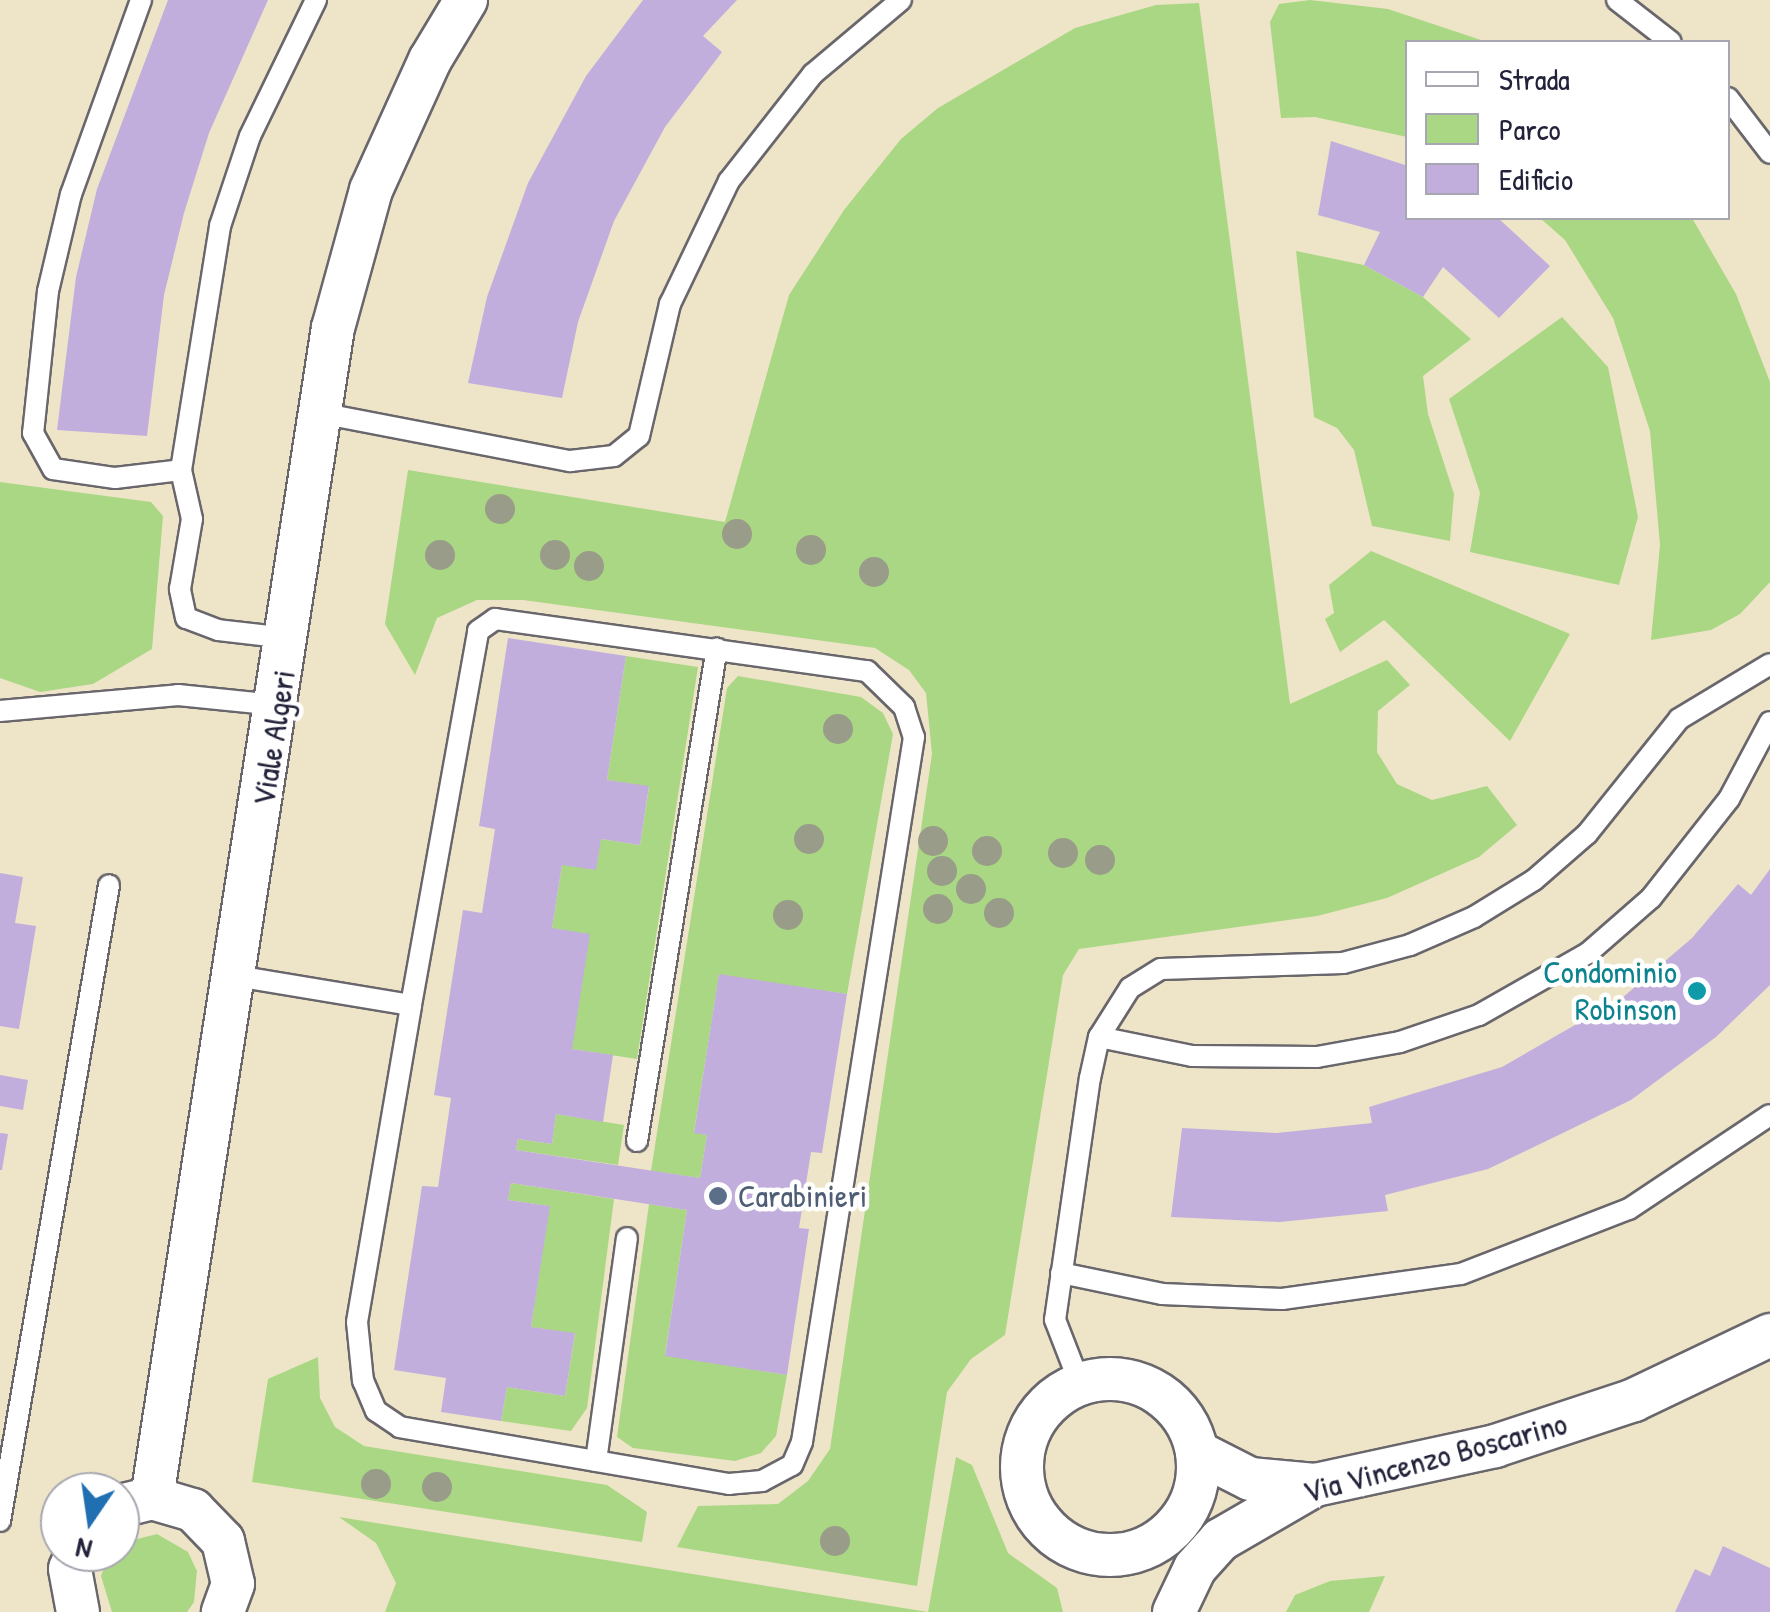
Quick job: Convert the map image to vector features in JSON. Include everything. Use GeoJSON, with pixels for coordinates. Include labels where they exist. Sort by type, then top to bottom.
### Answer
{"type":"FeatureCollection","features":[{"type":"Feature","properties":{"kind":"street","name":"Viale Algeri"},"geometry":{"type":"LineString","coordinates":[[140,1481],[236,976],[290,638],[333,328],[371,190],[398,124],[466,0]]}},
{"type":"Feature","properties":{"kind":"street","name":"Via Vincenzo Boscarino"},"geometry":{"type":"LineString","coordinates":[[1174,1612],[1195,1568],[1220,1540],[1315,1484],[1495,1446],[1634,1400],[1752,1342],[1770,1316]]}},
{"type":"Feature","properties":{"kind":"street"},"geometry":{"type":"LineString","coordinates":[[1080,1384],[1140,1384],[1168,1399],[1197,1452],[1197,1482],[1187,1512],[1167,1535],[1141,1550],[1086,1552],[1060,1541],[1026,1497],[1024,1442],[1056,1397],[1080,1384]]}},
{"type":"Feature","properties":{"kind":"street"},"geometry":{"type":"LineString","coordinates":[[1197,1452],[1250,1479],[1315,1484]]}},
{"type":"Feature","properties":{"kind":"street"},"geometry":{"type":"LineString","coordinates":[[140,1503],[194,1510],[224,1541],[233,1584],[223,1612]]}},
{"type":"Feature","properties":{"kind":"street"},"geometry":{"type":"LineString","coordinates":[[1141,1550],[1174,1612]]}},
{"type":"Feature","properties":{"kind":"street"},"geometry":{"type":"LineString","coordinates":[[70,1572],[74,1611]]}},
{"type":"Feature","properties":{"kind":"lane"},"geometry":{"type":"LineString","coordinates":[[141,0],[71,194],[48,292],[33,433],[53,469],[114,478],[181,470]]}},
{"type":"Feature","properties":{"kind":"lane"},"geometry":{"type":"LineString","coordinates":[[290,638],[218,630],[186,618],[180,590],[192,519],[181,470],[220,226],[250,136],[316,0]]}},
{"type":"Feature","properties":{"kind":"lane"},"geometry":{"type":"LineString","coordinates":[[320,413],[570,461],[614,456],[639,436],[670,304],[729,181],[813,74],[901,0]]}},
{"type":"Feature","properties":{"kind":"lane"},"geometry":{"type":"LineString","coordinates":[[1617,0],[1669,40]]}},
{"type":"Feature","properties":{"kind":"lane"},"geometry":{"type":"LineString","coordinates":[[1730,101],[1770,152]]}},
{"type":"Feature","properties":{"kind":"lane"},"geometry":{"type":"LineString","coordinates":[[495,619],[529,620],[867,671],[904,707],[914,737],[802,1442],[792,1465],[762,1480],[729,1484],[400,1426],[376,1411],[363,1381],[357,1322],[411,1004],[478,632],[495,619]]}},
{"type":"Feature","properties":{"kind":"lane"},"geometry":{"type":"LineString","coordinates":[[637,1141],[717,648]]}},
{"type":"Feature","properties":{"kind":"lane"},"geometry":{"type":"LineString","coordinates":[[1080,1384],[1054,1320],[1099,1037],[1130,988],[1161,968],[1342,963],[1426,939],[1505,900],[1587,834],[1679,719],[1770,664]]}},
{"type":"Feature","properties":{"kind":"lane"},"geometry":{"type":"LineString","coordinates":[[0,711],[178,695],[279,706]]}},
{"type":"Feature","properties":{"kind":"lane"},"geometry":{"type":"LineString","coordinates":[[1099,1037],[1192,1056],[1303,1058],[1400,1042],[1479,1015],[1588,953],[1651,898],[1721,811],[1770,722]]}},
{"type":"Feature","properties":{"kind":"lane"},"geometry":{"type":"LineString","coordinates":[[0,1521],[109,886]]}},
{"type":"Feature","properties":{"kind":"lane"},"geometry":{"type":"LineString","coordinates":[[236,976],[411,1004]]}},
{"type":"Feature","properties":{"kind":"lane"},"geometry":{"type":"LineString","coordinates":[[1061,1274],[1162,1294],[1282,1300],[1462,1274],[1629,1210],[1770,1114]]}},
{"type":"Feature","properties":{"kind":"lane"},"geometry":{"type":"LineString","coordinates":[[596,1461],[627,1238]]}},
{"type":"Feature","properties":{"kind":"green space"},"geometry":{"type":"Polygon","coordinates":[[[1310,0],[1388,9],[1481,40],[1405,40],[1405,137],[1315,117],[1281,118],[1270,22],[1279,4],[1310,0]]]}},
{"type":"Feature","properties":{"kind":"green space"},"geometry":{"type":"Polygon","coordinates":[[[1199,3],[1290,704],[1387,660],[1410,685],[1378,711],[1377,752],[1397,784],[1432,800],[1487,786],[1517,825],[1479,857],[1387,898],[1317,916],[1079,949],[1063,975],[1005,1335],[971,1359],[947,1392],[917,1586],[677,1547],[698,1506],[778,1504],[808,1481],[830,1449],[932,754],[926,693],[909,670],[875,648],[523,600],[477,600],[437,618],[415,675],[385,624],[408,470],[725,522],[789,295],[844,210],[901,139],[938,108],[1075,28],[1156,5],[1199,3]]]}},
{"type":"Feature","properties":{"kind":"green space"},"geometry":{"type":"Polygon","coordinates":[[[1542,220],[1693,220],[1736,294],[1770,382],[1770,582],[1740,614],[1711,630],[1651,640],[1660,545],[1650,431],[1613,318],[1565,240],[1542,220]]]}},
{"type":"Feature","properties":{"kind":"green space"},"geometry":{"type":"Polygon","coordinates":[[[1296,251],[1364,265],[1423,297],[1471,339],[1423,376],[1428,414],[1454,494],[1450,541],[1372,526],[1354,450],[1337,428],[1314,417],[1296,251]]]}},
{"type":"Feature","properties":{"kind":"green space"},"geometry":{"type":"Polygon","coordinates":[[[1562,317],[1608,367],[1638,517],[1619,585],[1470,552],[1480,493],[1449,399],[1562,317]]]}},
{"type":"Feature","properties":{"kind":"green space"},"geometry":{"type":"Polygon","coordinates":[[[0,482],[151,502],[163,516],[152,649],[93,684],[40,692],[0,678],[0,482]]]}},
{"type":"Feature","properties":{"kind":"green space"},"geometry":{"type":"Polygon","coordinates":[[[1371,551],[1570,634],[1510,741],[1384,620],[1340,652],[1325,619],[1334,613],[1329,585],[1371,551]]]}},
{"type":"Feature","properties":{"kind":"green space"},"geometry":{"type":"Polygon","coordinates":[[[626,656],[698,667],[637,1059],[572,1049],[552,928],[562,865],[601,839],[640,845],[649,787],[607,780],[626,656]]]}},
{"type":"Feature","properties":{"kind":"green space"},"geometry":{"type":"Polygon","coordinates":[[[738,676],[861,697],[883,713],[893,734],[847,994],[719,975],[694,1132],[707,1135],[700,1178],[651,1171],[727,688],[738,676]]]}},
{"type":"Feature","properties":{"kind":"green space"},"geometry":{"type":"Polygon","coordinates":[[[556,1114],[624,1125],[618,1165],[516,1150],[518,1139],[552,1144],[556,1114]]]}},
{"type":"Feature","properties":{"kind":"green space"},"geometry":{"type":"Polygon","coordinates":[[[511,1183],[614,1199],[587,1408],[571,1431],[501,1421],[507,1387],[565,1396],[575,1334],[531,1327],[549,1206],[508,1200],[511,1183]]]}},
{"type":"Feature","properties":{"kind":"green space"},"geometry":{"type":"Polygon","coordinates":[[[649,1204],[687,1210],[665,1355],[787,1375],[776,1436],[761,1453],[735,1461],[633,1448],[617,1437],[649,1204]]]}},
{"type":"Feature","properties":{"kind":"green space"},"geometry":{"type":"Polygon","coordinates":[[[318,1357],[320,1398],[335,1427],[364,1446],[607,1485],[647,1512],[642,1542],[252,1482],[268,1379],[318,1357]]]}},
{"type":"Feature","properties":{"kind":"green space"},"geometry":{"type":"Polygon","coordinates":[[[956,1457],[972,1465],[1008,1553],[1057,1588],[1063,1612],[928,1612],[956,1457]]]}},
{"type":"Feature","properties":{"kind":"green space"},"geometry":{"type":"Polygon","coordinates":[[[339,1517],[928,1612],[385,1612],[396,1583],[376,1543],[339,1517]]]}},
{"type":"Feature","properties":{"kind":"green space"},"geometry":{"type":"Polygon","coordinates":[[[157,1534],[188,1552],[197,1571],[194,1602],[187,1612],[112,1612],[101,1576],[103,1572],[140,1572],[140,1538],[157,1534]]]}},
{"type":"Feature","properties":{"kind":"green space"},"geometry":{"type":"Polygon","coordinates":[[[1385,1576],[1369,1612],[1286,1612],[1295,1595],[1330,1581],[1385,1576]]]}},
{"type":"Feature","properties":{"kind":"building"},"geometry":{"type":"Polygon","coordinates":[[[168,0],[268,0],[209,133],[184,213],[164,295],[147,436],[57,430],[76,277],[97,189],[168,0]]]}},
{"type":"Feature","properties":{"kind":"building"},"geometry":{"type":"Polygon","coordinates":[[[643,0],[737,0],[703,36],[722,52],[665,127],[614,221],[578,322],[562,398],[468,383],[487,297],[528,183],[586,76],[643,0]]]}},
{"type":"Feature","properties":{"kind":"building"},"geometry":{"type":"Polygon","coordinates":[[[1331,141],[1405,165],[1405,220],[1500,220],[1550,266],[1499,318],[1443,267],[1423,297],[1364,265],[1380,232],[1318,215],[1331,141]]]}},
{"type":"Feature","properties":{"kind":"building"},"geometry":{"type":"Polygon","coordinates":[[[508,638],[626,656],[607,780],[649,786],[640,845],[601,839],[596,870],[562,865],[552,928],[590,934],[572,1049],[613,1055],[603,1122],[556,1114],[552,1144],[518,1139],[516,1150],[700,1178],[707,1135],[694,1133],[719,974],[847,994],[822,1153],[811,1152],[799,1228],[809,1229],[787,1375],[665,1356],[687,1210],[511,1183],[508,1200],[550,1206],[531,1327],[575,1333],[565,1396],[507,1387],[501,1421],[441,1412],[446,1378],[394,1370],[422,1186],[438,1187],[451,1098],[434,1095],[463,910],[482,913],[495,829],[479,826],[508,638]]]}},
{"type":"Feature","properties":{"kind":"building"},"geometry":{"type":"Polygon","coordinates":[[[1770,869],[1770,985],[1716,1037],[1631,1100],[1488,1169],[1385,1195],[1388,1211],[1280,1222],[1171,1217],[1182,1128],[1277,1133],[1372,1123],[1369,1107],[1502,1067],[1622,998],[1692,938],[1738,884],[1751,895],[1770,869]]]}},
{"type":"Feature","properties":{"kind":"building"},"geometry":{"type":"Polygon","coordinates":[[[0,873],[23,877],[15,923],[36,926],[19,1029],[0,1026],[0,873]]]}},
{"type":"Feature","properties":{"kind":"building"},"geometry":{"type":"Polygon","coordinates":[[[0,1075],[28,1080],[23,1110],[0,1106],[0,1075]]]}},
{"type":"Feature","properties":{"kind":"building"},"geometry":{"type":"Polygon","coordinates":[[[0,1133],[8,1134],[2,1170],[0,1170],[0,1133]]]}},
{"type":"Feature","properties":{"kind":"building"},"geometry":{"type":"Polygon","coordinates":[[[1723,1546],[1770,1568],[1770,1612],[1675,1612],[1695,1569],[1710,1576],[1723,1546]]]}},
{"type":"Feature","properties":{"kind":"place","name":"Condominio Robinson"},"geometry":{"type":"Point","coordinates":[1697,991]}},
{"type":"Feature","properties":{"kind":"place","name":"Carabinieri"},"geometry":{"type":"Point","coordinates":[718,1196]}}]}
